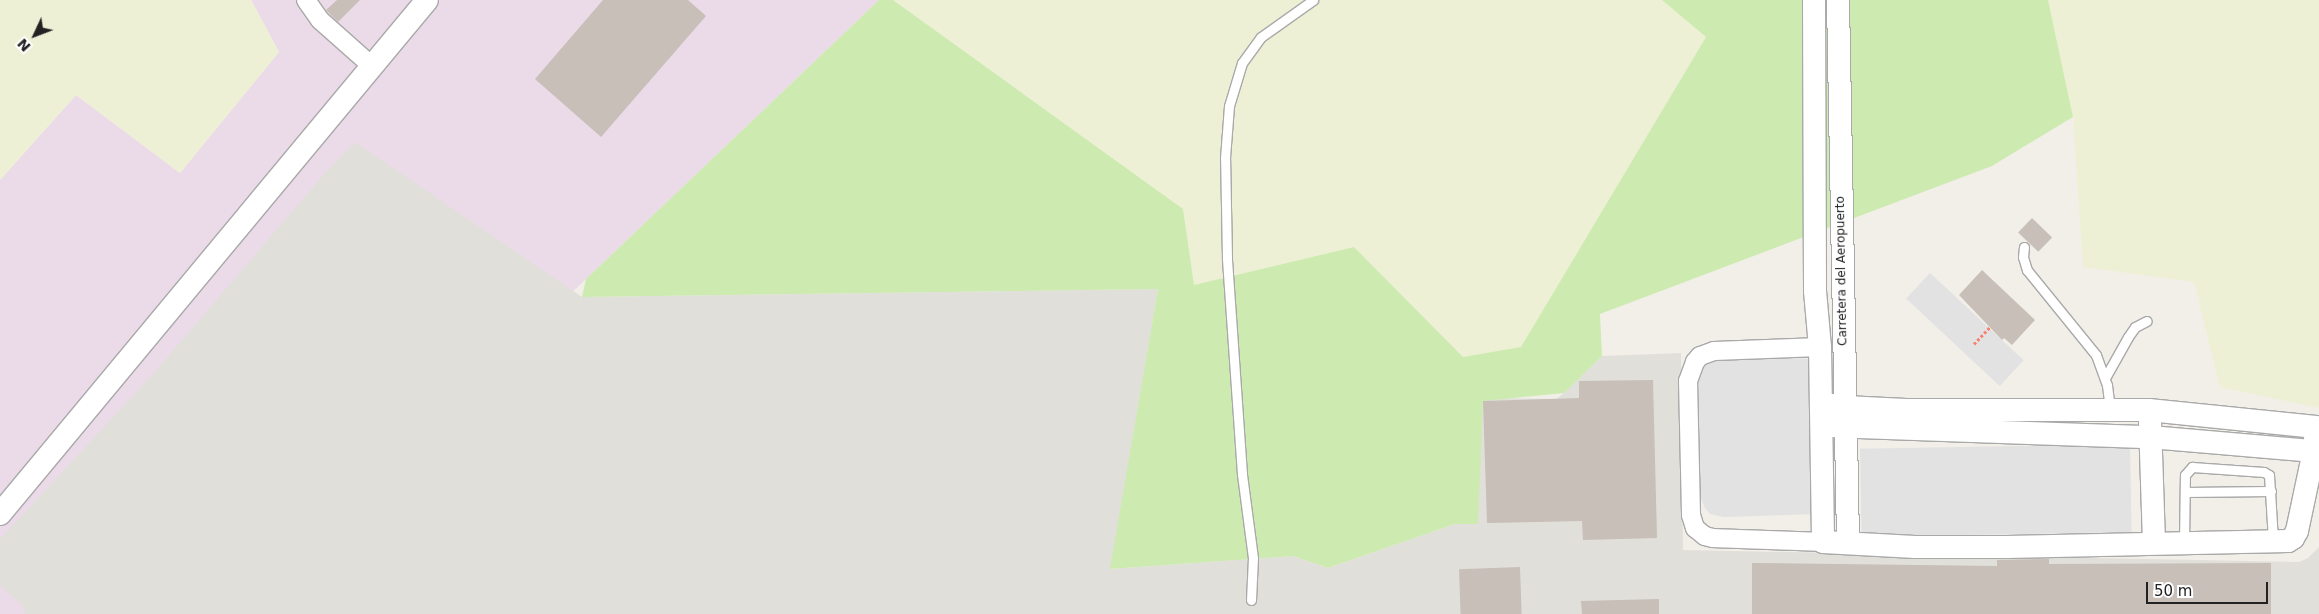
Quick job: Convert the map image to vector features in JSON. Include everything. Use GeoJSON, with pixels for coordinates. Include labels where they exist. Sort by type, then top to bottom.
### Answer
{"type":"FeatureCollection","features":[{"type":"Feature","properties":{"kind":"street"},"geometry":{"type":"LineString","coordinates":[[306,0],[320,20],[373,67]]}},
{"type":"Feature","properties":{"kind":"street"},"geometry":{"type":"LineString","coordinates":[[0,514],[427,0]]}},
{"type":"Feature","properties":{"kind":"street","name":"Carretera del Aeropuerto"},"geometry":{"type":"LineString","coordinates":[[1814,0],[1815,291],[1820,347],[1823,542]]}},
{"type":"Feature","properties":{"kind":"street","name":"Carretera del Aeropuerto"},"geometry":{"type":"LineString","coordinates":[[1838,0],[1848,543]]}},
{"type":"Feature","properties":{"kind":"street"},"geometry":{"type":"LineString","coordinates":[[1820,347],[1714,351],[1700,356],[1695,362],[1688,381],[1692,515],[1695,528],[1705,536],[1713,538],[1915,547],[2288,541],[2293,538],[2297,531],[2316,452],[2318,428],[2149,410],[2110,409],[1906,410],[1845,417],[1822,426]]}},
{"type":"Feature","properties":{"kind":"street"},"geometry":{"type":"LineString","coordinates":[[1821,403],[1845,417],[2150,437],[2316,452]]}},
{"type":"Feature","properties":{"kind":"street"},"geometry":{"type":"LineString","coordinates":[[2149,410],[2154,544]]}},
{"type":"Feature","properties":{"kind":"lane"},"geometry":{"type":"LineString","coordinates":[[1251,600],[1253,558],[1242,474],[1227,258],[1225,158],[1229,106],[1242,63],[1261,38],[1313,0]]}},
{"type":"Feature","properties":{"kind":"lane"},"geometry":{"type":"LineString","coordinates":[[2024,247],[2023,257],[2028,270],[2096,355],[2105,378],[2110,409]]}},
{"type":"Feature","properties":{"kind":"lane"},"geometry":{"type":"LineString","coordinates":[[2105,378],[2135,327],[2147,320]]}},
{"type":"Feature","properties":{"kind":"lane"},"geometry":{"type":"LineString","coordinates":[[2184,544],[2185,475],[2192,467],[2264,472],[2271,480],[2273,541]]}},
{"type":"Feature","properties":{"kind":"lane"},"geometry":{"type":"LineString","coordinates":[[2186,492],[2271,491]]}},
{"type":"Feature","properties":{"kind":"path"},"geometry":{"type":"LineString","coordinates":[[1974,344],[1990,327]]}},
{"type":"Feature","properties":{"kind":"shaded area"},"geometry":{"type":"Polygon","coordinates":[[[251,0],[879,0],[544,319],[269,614],[0,614],[0,180],[76,95],[180,173],[279,52],[251,0]]]}},
{"type":"Feature","properties":{"kind":"shaded area"},"geometry":{"type":"Polygon","coordinates":[[[355,142],[582,297],[1158,289],[1111,569],[1293,556],[1328,568],[1455,524],[1478,524],[1480,398],[1557,399],[1602,356],[1681,353],[1683,550],[2299,562],[2308,558],[2319,547],[2319,614],[25,614],[21,604],[0,586],[0,539],[153,374],[325,173],[355,142]]]}},
{"type":"Feature","properties":{"kind":"shaded area"},"geometry":{"type":"Polygon","coordinates":[[[1930,273],[2024,360],[2000,386],[1906,299],[1930,273]]]}},
{"type":"Feature","properties":{"kind":"shaded area"},"geometry":{"type":"Polygon","coordinates":[[[1725,355],[1812,359],[1820,514],[1724,517],[1710,514],[1705,508],[1700,496],[1697,377],[1703,363],[1725,355]]]}},
{"type":"Feature","properties":{"kind":"shaded area"},"geometry":{"type":"Polygon","coordinates":[[[2130,444],[2132,532],[1862,537],[1860,449],[2130,444]]]}},
{"type":"Feature","properties":{"kind":"green space"},"geometry":{"type":"Polygon","coordinates":[[[0,0],[251,0],[279,52],[180,173],[76,95],[0,180],[0,0]]]}},
{"type":"Feature","properties":{"kind":"green space"},"geometry":{"type":"Polygon","coordinates":[[[879,0],[893,0],[1183,209],[1194,285],[1354,247],[1463,357],[1521,347],[1706,37],[1662,0],[2048,0],[2073,117],[1992,166],[1600,314],[1602,356],[1564,393],[1483,401],[1478,524],[1455,524],[1328,568],[1293,556],[1110,569],[1158,289],[582,297],[586,279],[879,0]]]}},
{"type":"Feature","properties":{"kind":"green space"},"geometry":{"type":"Polygon","coordinates":[[[893,0],[1662,0],[1706,37],[1521,348],[1463,357],[1354,247],[1194,285],[1183,209],[893,0]]]}},
{"type":"Feature","properties":{"kind":"green space"},"geometry":{"type":"Polygon","coordinates":[[[2048,0],[2319,0],[2319,408],[2220,387],[2194,282],[2083,267],[2073,117],[2048,0]]]}},
{"type":"Feature","properties":{"kind":"building"},"geometry":{"type":"Polygon","coordinates":[[[337,0],[360,0],[338,22],[326,10],[337,0]]]}},
{"type":"Feature","properties":{"kind":"building"},"geometry":{"type":"Polygon","coordinates":[[[603,0],[688,0],[706,16],[601,137],[535,79],[603,0]]]}},
{"type":"Feature","properties":{"kind":"building"},"geometry":{"type":"Polygon","coordinates":[[[2032,218],[2052,237],[2038,252],[2018,232],[2032,218]]]}},
{"type":"Feature","properties":{"kind":"building"},"geometry":{"type":"Polygon","coordinates":[[[1982,270],[2035,320],[2012,345],[2004,338],[2002,340],[1959,295],[1982,270]]]}},
{"type":"Feature","properties":{"kind":"building"},"geometry":{"type":"Polygon","coordinates":[[[1653,380],[1657,538],[1583,540],[1582,521],[1487,523],[1483,401],[1579,398],[1579,381],[1653,380]]]}},
{"type":"Feature","properties":{"kind":"building"},"geometry":{"type":"Polygon","coordinates":[[[2049,559],[2049,564],[2271,563],[2271,614],[1752,614],[1752,563],[1997,566],[1997,560],[2049,559]]]}},
{"type":"Feature","properties":{"kind":"building"},"geometry":{"type":"Polygon","coordinates":[[[1520,567],[1522,614],[1461,614],[1459,569],[1520,567]]]}},
{"type":"Feature","properties":{"kind":"building"},"geometry":{"type":"Polygon","coordinates":[[[1659,599],[1659,614],[1582,614],[1581,601],[1659,599]]]}}]}
